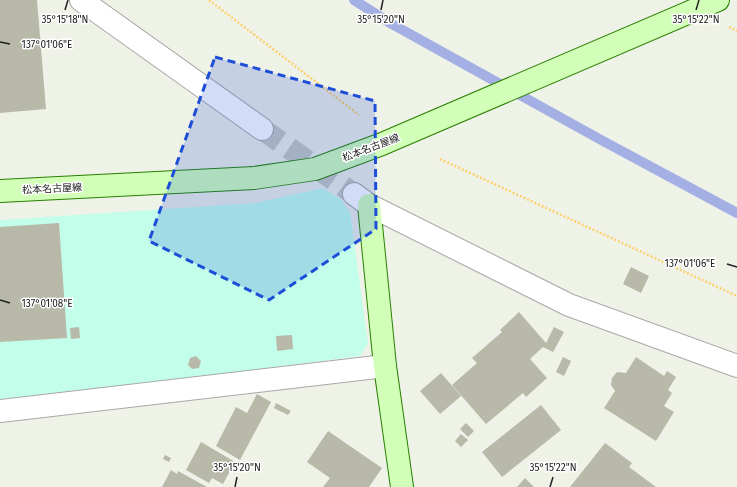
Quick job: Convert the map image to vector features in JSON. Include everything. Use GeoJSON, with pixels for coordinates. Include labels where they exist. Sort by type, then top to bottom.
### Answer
{"type":"FeatureCollection","features":[{"type":"Feature","properties":{"kind":"main road","name":"松本名古屋線"},"geometry":{"type":"LineString","coordinates":[[0,192],[254,178],[315,169],[417,130],[718,0]]}},
{"type":"Feature","properties":{"kind":"main road"},"geometry":{"type":"LineString","coordinates":[[362,199],[402,487]]}},
{"type":"Feature","properties":{"kind":"street"},"geometry":{"type":"LineString","coordinates":[[81,0],[262,129]]}},
{"type":"Feature","properties":{"kind":"street"},"geometry":{"type":"LineString","coordinates":[[362,199],[569,305],[737,366]]}},
{"type":"Feature","properties":{"kind":"street"},"geometry":{"type":"LineString","coordinates":[[0,411],[385,366]]}},
{"type":"Feature","properties":{"kind":"path"},"geometry":{"type":"LineString","coordinates":[[209,0],[359,115]]}},
{"type":"Feature","properties":{"kind":"path"},"geometry":{"type":"LineString","coordinates":[[440,159],[737,296]]}},
{"type":"Feature","properties":{"kind":"highlighted area"},"geometry":{"type":"Polygon","coordinates":[[[215,57],[375,101],[376,229],[269,300],[149,241],[215,57]]]}},
{"type":"Feature","properties":{"kind":"green space"},"geometry":{"type":"Polygon","coordinates":[[[323,188],[341,200],[350,212],[368,344],[360,356],[0,403],[0,220],[255,203],[323,188]]]}},
{"type":"Feature","properties":{"kind":"building"},"geometry":{"type":"Polygon","coordinates":[[[0,0],[37,0],[46,109],[0,113],[0,0]]]}},
{"type":"Feature","properties":{"kind":"building"},"geometry":{"type":"Polygon","coordinates":[[[59,223],[67,338],[0,342],[0,227],[59,223]]]}},
{"type":"Feature","properties":{"kind":"building"},"geometry":{"type":"Polygon","coordinates":[[[631,267],[649,276],[641,293],[623,284],[631,267]]]}},
{"type":"Feature","properties":{"kind":"building"},"geometry":{"type":"Polygon","coordinates":[[[519,312],[546,343],[554,327],[564,332],[553,352],[543,347],[530,359],[547,378],[526,397],[523,393],[486,424],[452,385],[477,363],[472,358],[502,332],[500,330],[519,312]]]}},
{"type":"Feature","properties":{"kind":"building"},"geometry":{"type":"Polygon","coordinates":[[[79,327],[80,338],[71,339],[70,328],[79,327]]]}},
{"type":"Feature","properties":{"kind":"building"},"geometry":{"type":"Polygon","coordinates":[[[292,335],[293,349],[277,351],[276,336],[292,335]]]}},
{"type":"Feature","properties":{"kind":"building"},"geometry":{"type":"Polygon","coordinates":[[[196,356],[201,361],[199,368],[192,369],[188,365],[190,358],[196,356]]]}},
{"type":"Feature","properties":{"kind":"building"},"geometry":{"type":"Polygon","coordinates":[[[563,357],[571,361],[564,376],[556,372],[563,357]]]}},
{"type":"Feature","properties":{"kind":"building"},"geometry":{"type":"Polygon","coordinates":[[[636,357],[664,376],[667,371],[676,377],[668,390],[672,393],[664,406],[674,412],[656,441],[604,408],[615,391],[611,385],[612,378],[617,372],[626,373],[636,357]]]}},
{"type":"Feature","properties":{"kind":"building"},"geometry":{"type":"Polygon","coordinates":[[[441,373],[461,396],[440,414],[420,391],[441,373]]]}},
{"type":"Feature","properties":{"kind":"building"},"geometry":{"type":"Polygon","coordinates":[[[257,394],[271,402],[240,460],[216,446],[236,407],[247,413],[257,394]]]}},
{"type":"Feature","properties":{"kind":"building"},"geometry":{"type":"Polygon","coordinates":[[[276,403],[291,411],[288,415],[274,408],[276,403]]]}},
{"type":"Feature","properties":{"kind":"building"},"geometry":{"type":"Polygon","coordinates":[[[541,405],[561,430],[502,477],[482,452],[541,405]]]}},
{"type":"Feature","properties":{"kind":"building"},"geometry":{"type":"Polygon","coordinates":[[[466,423],[474,431],[468,437],[460,429],[466,423]]]}},
{"type":"Feature","properties":{"kind":"building"},"geometry":{"type":"Polygon","coordinates":[[[328,431],[382,468],[369,487],[323,487],[330,478],[307,462],[328,431]]]}},
{"type":"Feature","properties":{"kind":"building"},"geometry":{"type":"Polygon","coordinates":[[[461,434],[468,440],[461,447],[455,441],[461,434]]]}},
{"type":"Feature","properties":{"kind":"building"},"geometry":{"type":"Polygon","coordinates":[[[201,442],[235,462],[223,484],[212,478],[209,483],[186,470],[201,442]]]}},
{"type":"Feature","properties":{"kind":"building"},"geometry":{"type":"Polygon","coordinates":[[[605,443],[632,463],[629,467],[656,487],[570,487],[605,443]]]}},
{"type":"Feature","properties":{"kind":"building"},"geometry":{"type":"Polygon","coordinates":[[[165,455],[171,458],[169,462],[163,459],[165,455]]]}},
{"type":"Feature","properties":{"kind":"building"},"geometry":{"type":"Polygon","coordinates":[[[171,470],[177,474],[178,471],[207,487],[162,487],[171,470]]]}},
{"type":"Feature","properties":{"kind":"building"},"geometry":{"type":"Polygon","coordinates":[[[525,478],[534,487],[517,487],[525,478]]]}},
{"type":"Feature","properties":{"kind":"waterway"},"geometry":{"type":"LineString","coordinates":[[354,0],[390,23],[603,141],[737,213]]}},
{"type":"Feature","properties":{"kind":"tunnel"},"geometry":{"type":"LineString","coordinates":[[262,129],[354,194]]}}]}
